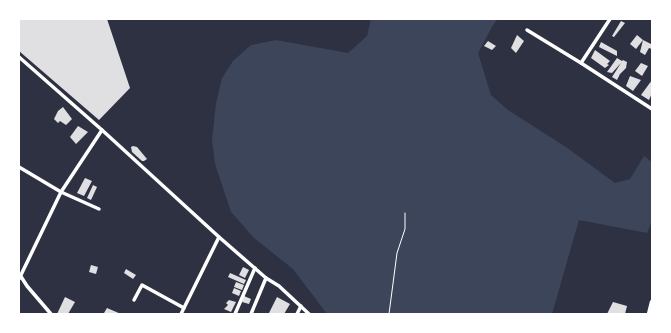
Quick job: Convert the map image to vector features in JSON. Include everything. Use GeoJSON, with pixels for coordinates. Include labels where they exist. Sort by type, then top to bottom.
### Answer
{"type":"FeatureCollection","features":[{"type":"Feature","properties":{"kind":"street"},"geometry":{"type":"LineString","coordinates":[[581,62],[610,19]]}},
{"type":"Feature","properties":{"kind":"street"},"geometry":{"type":"LineString","coordinates":[[527,30],[581,62],[652,108]]}},
{"type":"Feature","properties":{"kind":"street"},"geometry":{"type":"LineString","coordinates":[[20,60],[102,130],[218,237],[266,278],[280,286],[309,314]]}},
{"type":"Feature","properties":{"kind":"street"},"geometry":{"type":"LineString","coordinates":[[51,314],[19,276],[61,192],[102,130]]}},
{"type":"Feature","properties":{"kind":"street"},"geometry":{"type":"LineString","coordinates":[[19,167],[61,192],[98,209]]}},
{"type":"Feature","properties":{"kind":"street"},"geometry":{"type":"LineString","coordinates":[[181,314],[218,237]]}},
{"type":"Feature","properties":{"kind":"street"},"geometry":{"type":"LineString","coordinates":[[235,314],[255,268]]}},
{"type":"Feature","properties":{"kind":"street"},"geometry":{"type":"LineString","coordinates":[[251,314],[266,278]]}},
{"type":"Feature","properties":{"kind":"street"},"geometry":{"type":"LineString","coordinates":[[134,300],[142,285],[184,308]]}},
{"type":"Feature","properties":{"kind":"street"},"geometry":{"type":"LineString","coordinates":[[649,314],[652,302]]}},
{"type":"Feature","properties":{"kind":"street"},"geometry":{"type":"LineString","coordinates":[[297,314],[301,306]]}},
{"type":"Feature","properties":{"kind":"path"},"geometry":{"type":"LineString","coordinates":[[389,314],[397,253],[406,229],[405,213]]}},
{"type":"Feature","properties":{"kind":"shaded area"},"geometry":{"type":"Polygon","coordinates":[[[371,19],[498,19],[493,25],[478,53],[491,95],[508,110],[566,147],[615,183],[630,179],[644,156],[652,162],[652,221],[647,233],[579,220],[552,314],[327,314],[293,269],[254,238],[231,212],[215,164],[212,140],[216,103],[222,78],[233,61],[251,45],[276,40],[348,53],[367,36],[371,19]]]}},
{"type":"Feature","properties":{"kind":"building"},"geometry":{"type":"Polygon","coordinates":[[[19,19],[107,19],[130,88],[99,120],[19,51],[19,19]]]}},
{"type":"Feature","properties":{"kind":"building"},"geometry":{"type":"Polygon","coordinates":[[[621,21],[625,23],[614,37],[612,36],[621,21]]]}},
{"type":"Feature","properties":{"kind":"building"},"geometry":{"type":"Polygon","coordinates":[[[517,35],[524,41],[516,53],[511,48],[517,35]]]}},
{"type":"Feature","properties":{"kind":"building"},"geometry":{"type":"Polygon","coordinates":[[[637,35],[643,40],[636,49],[630,44],[637,35]]]}},
{"type":"Feature","properties":{"kind":"building"},"geometry":{"type":"Polygon","coordinates":[[[643,40],[651,44],[652,42],[652,49],[649,48],[645,55],[640,52],[643,40]]]}},
{"type":"Feature","properties":{"kind":"building"},"geometry":{"type":"Polygon","coordinates":[[[488,41],[496,46],[492,50],[484,46],[488,41]]]}},
{"type":"Feature","properties":{"kind":"building"},"geometry":{"type":"Polygon","coordinates":[[[601,42],[617,51],[617,56],[599,47],[601,42]]]}},
{"type":"Feature","properties":{"kind":"building"},"geometry":{"type":"Polygon","coordinates":[[[595,50],[610,61],[607,64],[609,65],[605,68],[591,58],[595,50]]]}},
{"type":"Feature","properties":{"kind":"building"},"geometry":{"type":"Polygon","coordinates":[[[617,58],[627,62],[626,68],[617,80],[612,77],[621,63],[612,73],[607,72],[617,58]]]}},
{"type":"Feature","properties":{"kind":"building"},"geometry":{"type":"Polygon","coordinates":[[[641,63],[648,66],[642,76],[635,71],[641,63]]]}},
{"type":"Feature","properties":{"kind":"building"},"geometry":{"type":"Polygon","coordinates":[[[630,76],[641,80],[633,91],[626,86],[630,76]]]}},
{"type":"Feature","properties":{"kind":"building"},"geometry":{"type":"Polygon","coordinates":[[[652,80],[652,93],[649,100],[641,95],[652,80]]]}},
{"type":"Feature","properties":{"kind":"building"},"geometry":{"type":"Polygon","coordinates":[[[63,107],[72,119],[66,125],[60,121],[58,123],[54,119],[58,111],[63,107]]]}},
{"type":"Feature","properties":{"kind":"building"},"geometry":{"type":"Polygon","coordinates":[[[78,126],[88,132],[76,144],[70,137],[78,126]]]}},
{"type":"Feature","properties":{"kind":"building"},"geometry":{"type":"Polygon","coordinates":[[[131,147],[137,147],[147,159],[142,161],[132,152],[131,147]]]}},
{"type":"Feature","properties":{"kind":"building"},"geometry":{"type":"Polygon","coordinates":[[[85,178],[92,181],[84,196],[77,193],[85,178]]]}},
{"type":"Feature","properties":{"kind":"building"},"geometry":{"type":"Polygon","coordinates":[[[93,185],[97,187],[91,200],[87,198],[93,185]]]}},
{"type":"Feature","properties":{"kind":"building"},"geometry":{"type":"Polygon","coordinates":[[[91,265],[98,267],[96,274],[89,272],[91,265]]]}},
{"type":"Feature","properties":{"kind":"building"},"geometry":{"type":"Polygon","coordinates":[[[243,267],[249,270],[245,278],[239,275],[243,267]]]}},
{"type":"Feature","properties":{"kind":"building"},"geometry":{"type":"Polygon","coordinates":[[[126,269],[136,275],[133,279],[124,273],[126,269]]]}},
{"type":"Feature","properties":{"kind":"building"},"geometry":{"type":"Polygon","coordinates":[[[230,273],[246,280],[244,284],[228,277],[230,273]]]}},
{"type":"Feature","properties":{"kind":"building"},"geometry":{"type":"Polygon","coordinates":[[[236,282],[244,285],[242,290],[234,287],[236,282]]]}},
{"type":"Feature","properties":{"kind":"building"},"geometry":{"type":"Polygon","coordinates":[[[234,288],[241,291],[239,296],[232,293],[234,288]]]}},
{"type":"Feature","properties":{"kind":"building"},"geometry":{"type":"Polygon","coordinates":[[[244,296],[251,299],[249,304],[242,302],[244,296]]]}},
{"type":"Feature","properties":{"kind":"building"},"geometry":{"type":"Polygon","coordinates":[[[65,297],[75,302],[68,314],[57,314],[65,297]]]}},
{"type":"Feature","properties":{"kind":"building"},"geometry":{"type":"Polygon","coordinates":[[[277,297],[290,304],[284,314],[269,313],[277,297]]]}},
{"type":"Feature","properties":{"kind":"building"},"geometry":{"type":"Polygon","coordinates":[[[229,300],[236,302],[231,312],[224,309],[228,305],[226,303],[229,300]]]}},
{"type":"Feature","properties":{"kind":"building"},"geometry":{"type":"Polygon","coordinates":[[[613,302],[627,306],[625,314],[607,314],[613,302]]]}},
{"type":"Feature","properties":{"kind":"building"},"geometry":{"type":"Polygon","coordinates":[[[107,308],[121,314],[106,314],[104,313],[107,308]]]}}]}
